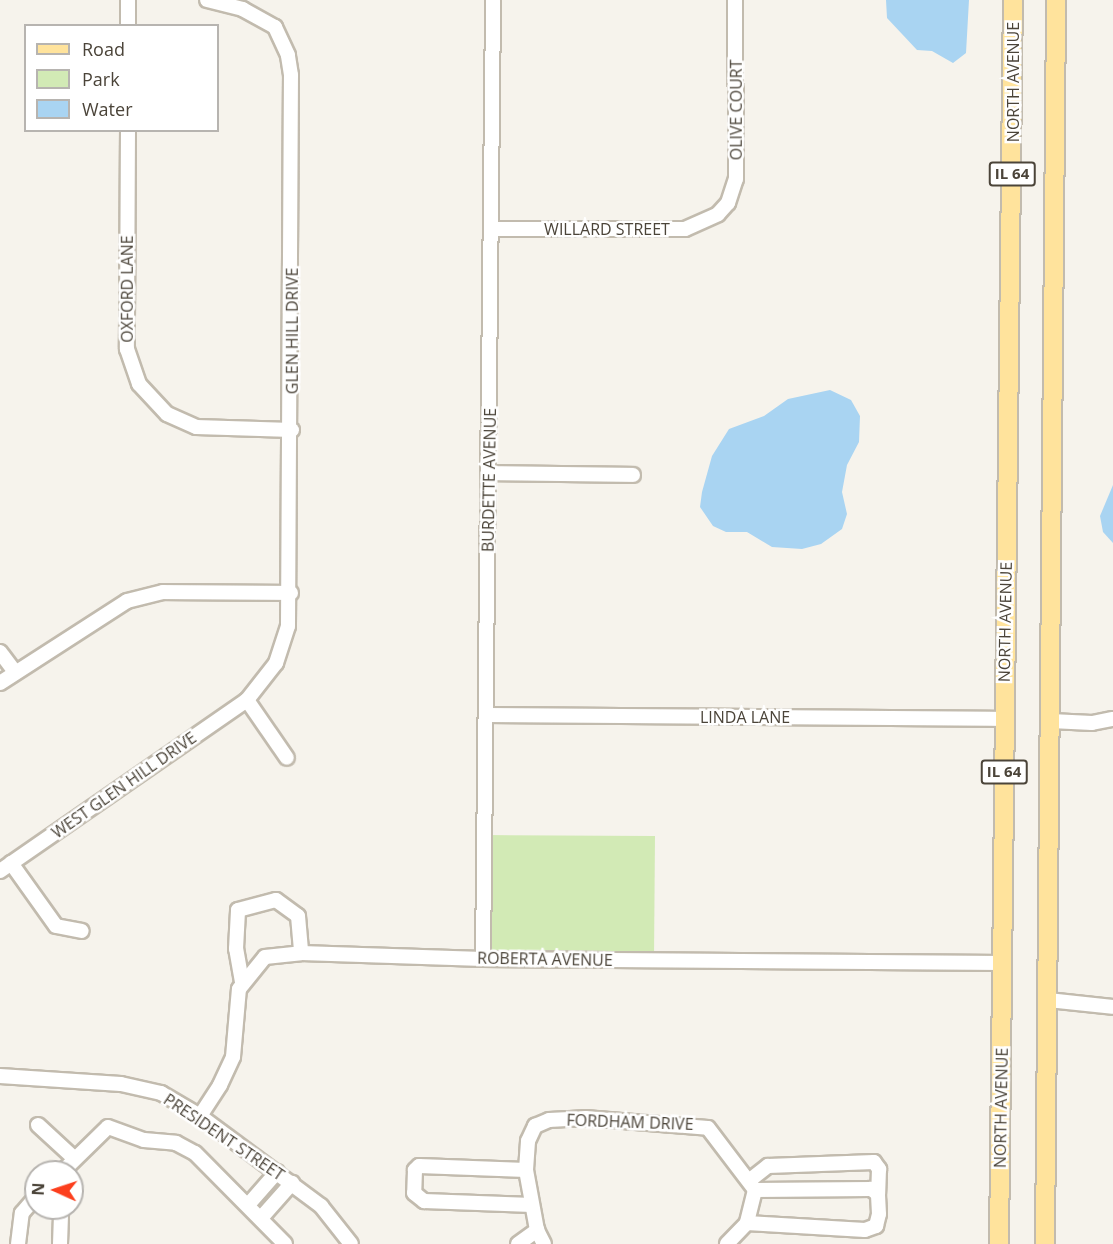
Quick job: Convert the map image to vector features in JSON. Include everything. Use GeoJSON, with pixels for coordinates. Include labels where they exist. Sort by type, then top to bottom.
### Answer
{"type":"FeatureCollection","features":[{"type":"Feature","properties":{"kind":"main road","name":"NORTH AVENUE"},"geometry":{"type":"LineString","coordinates":[[999,1244],[1013,0]]}},
{"type":"Feature","properties":{"kind":"main road","name":"IL 64"},"geometry":{"type":"LineString","coordinates":[[1045,1244],[1056,0]]}},
{"type":"Feature","properties":{"kind":"street"},"geometry":{"type":"LineString","coordinates":[[128,0],[128,24]]}},
{"type":"Feature","properties":{"kind":"street","name":"GLEN HILL DRIVE"},"geometry":{"type":"LineString","coordinates":[[207,0],[243,9],[274,27],[288,55],[292,430],[291,592],[281,651],[266,678],[247,700]]}},
{"type":"Feature","properties":{"kind":"street","name":"BURDETTE AVENUE"},"geometry":{"type":"LineString","coordinates":[[483,959],[493,0]]}},
{"type":"Feature","properties":{"kind":"street","name":"OLIVE COURT"},"geometry":{"type":"LineString","coordinates":[[718,214],[728,202],[736,179],[735,0]]}},
{"type":"Feature","properties":{"kind":"street","name":"OXFORD LANE"},"geometry":{"type":"LineString","coordinates":[[128,132],[127,349],[139,384],[167,414],[196,427],[292,430]]}},
{"type":"Feature","properties":{"kind":"street","name":"WILLARD STREET"},"geometry":{"type":"LineString","coordinates":[[492,229],[686,230],[718,214]]}},
{"type":"Feature","properties":{"kind":"street"},"geometry":{"type":"LineString","coordinates":[[489,473],[633,475]]}},
{"type":"Feature","properties":{"kind":"street"},"geometry":{"type":"LineString","coordinates":[[0,683],[127,600],[164,592],[291,592]]}},
{"type":"Feature","properties":{"kind":"street"},"geometry":{"type":"LineString","coordinates":[[0,652],[15,672]]}},
{"type":"Feature","properties":{"kind":"street"},"geometry":{"type":"LineString","coordinates":[[247,700],[286,758]]}},
{"type":"Feature","properties":{"kind":"street","name":"WEST GLEN HILL DRIVE"},"geometry":{"type":"LineString","coordinates":[[5,867],[247,700]]}},
{"type":"Feature","properties":{"kind":"street","name":"LINDA LANE"},"geometry":{"type":"LineString","coordinates":[[487,715],[1004,719]]}},
{"type":"Feature","properties":{"kind":"street"},"geometry":{"type":"LineString","coordinates":[[1051,721],[1092,723],[1113,719]]}},
{"type":"Feature","properties":{"kind":"street"},"geometry":{"type":"LineString","coordinates":[[5,867],[56,926],[82,931]]}},
{"type":"Feature","properties":{"kind":"street"},"geometry":{"type":"LineString","coordinates":[[242,982],[236,949],[238,910],[276,900],[298,916],[301,953]]}},
{"type":"Feature","properties":{"kind":"street","name":"ROBERTA AVENUE"},"geometry":{"type":"LineString","coordinates":[[200,1116],[220,1085],[233,1057],[236,997],[242,982],[265,957],[301,953],[483,959],[1003,963]]}},
{"type":"Feature","properties":{"kind":"street"},"geometry":{"type":"LineString","coordinates":[[1048,1000],[1113,1007]]}},
{"type":"Feature","properties":{"kind":"street","name":"PRESIDENT STREET"},"geometry":{"type":"LineString","coordinates":[[0,1076],[141,1087],[170,1097],[200,1116],[321,1206],[351,1244]]}},
{"type":"Feature","properties":{"kind":"street","name":"FORDHAM DRIVE"},"geometry":{"type":"LineString","coordinates":[[544,1244],[537,1230],[526,1170],[528,1141],[535,1126],[549,1120],[630,1119],[708,1128],[752,1185]]}},
{"type":"Feature","properties":{"kind":"street"},"geometry":{"type":"LineString","coordinates":[[38,1125],[75,1159],[108,1126],[144,1140],[184,1146],[248,1205],[285,1244]]}},
{"type":"Feature","properties":{"kind":"street"},"geometry":{"type":"LineString","coordinates":[[727,1244],[747,1223],[752,1185],[768,1166],[874,1162],[879,1169],[876,1226],[865,1230],[747,1223]]}},
{"type":"Feature","properties":{"kind":"street"},"geometry":{"type":"LineString","coordinates":[[526,1170],[419,1166],[415,1170],[414,1193],[424,1201],[532,1205]]}},
{"type":"Feature","properties":{"kind":"street"},"geometry":{"type":"LineString","coordinates":[[248,1205],[277,1172]]}},
{"type":"Feature","properties":{"kind":"street"},"geometry":{"type":"LineString","coordinates":[[261,1218],[292,1183]]}},
{"type":"Feature","properties":{"kind":"street"},"geometry":{"type":"LineString","coordinates":[[752,1185],[871,1189],[878,1194]]}},
{"type":"Feature","properties":{"kind":"street"},"geometry":{"type":"LineString","coordinates":[[18,1244],[24,1211]]}},
{"type":"Feature","properties":{"kind":"street"},"geometry":{"type":"LineString","coordinates":[[60,1244],[61,1220]]}},
{"type":"Feature","properties":{"kind":"street"},"geometry":{"type":"LineString","coordinates":[[518,1244],[537,1230]]}},
{"type":"Feature","properties":{"kind":"green space"},"geometry":{"type":"Polygon","coordinates":[[[487,835],[655,836],[654,958],[486,956],[487,835]]]}},
{"type":"Feature","properties":{"kind":"water"},"geometry":{"type":"Polygon","coordinates":[[[886,0],[969,0],[966,53],[953,63],[932,51],[917,50],[887,18],[886,0]]]}},
{"type":"Feature","properties":{"kind":"water"},"geometry":{"type":"Polygon","coordinates":[[[830,390],[851,400],[860,416],[859,442],[847,465],[842,492],[847,514],[842,529],[821,544],[802,549],[772,547],[747,532],[726,532],[713,526],[700,507],[702,492],[712,456],[729,429],[764,416],[788,399],[830,390]]]}},
{"type":"Feature","properties":{"kind":"water"},"geometry":{"type":"Polygon","coordinates":[[[1113,485],[1113,543],[1103,532],[1100,516],[1113,485]]]}}]}
